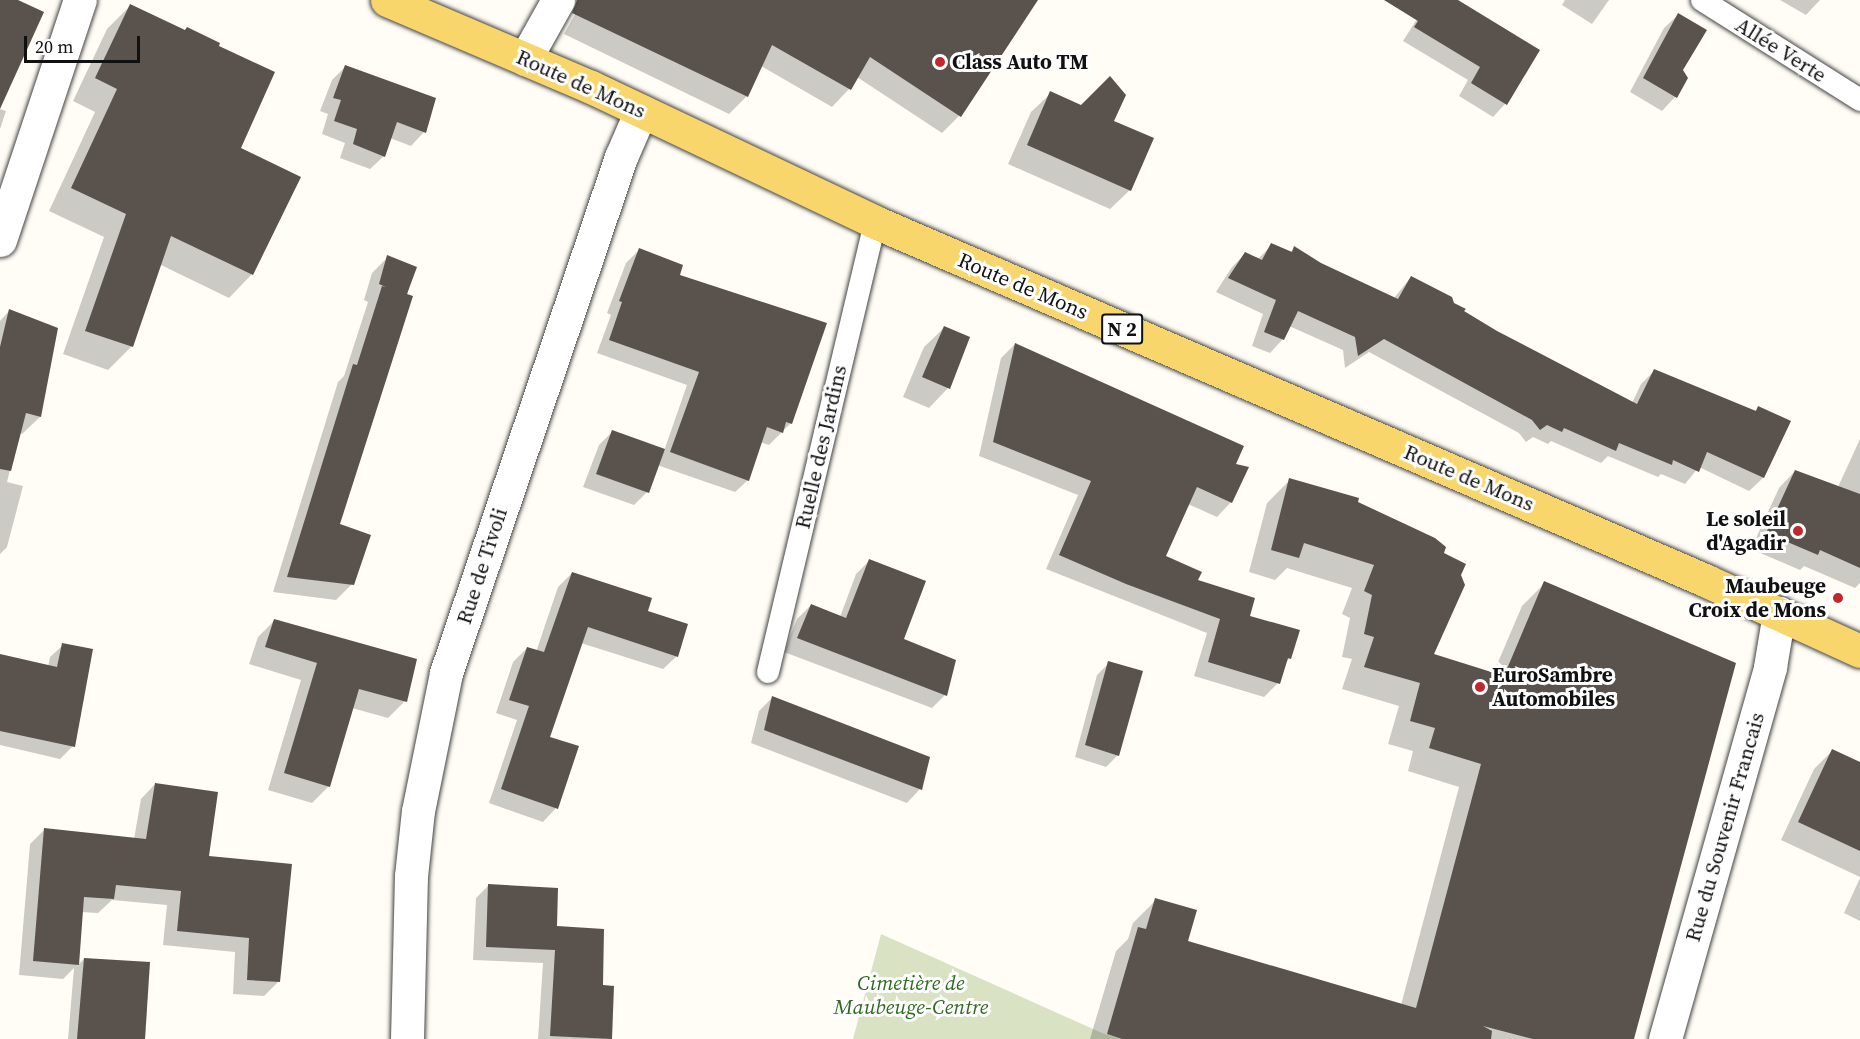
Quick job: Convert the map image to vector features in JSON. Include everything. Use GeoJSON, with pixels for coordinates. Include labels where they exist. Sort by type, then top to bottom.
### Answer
{"type":"FeatureCollection","features":[{"type":"Feature","properties":{"kind":"main road","name":"Route de Mons"},"geometry":{"type":"LineString","coordinates":[[387,0],[641,111],[875,222],[1779,613],[1860,651]]}},
{"type":"Feature","properties":{"kind":"street"},"geometry":{"type":"LineString","coordinates":[[0,240],[80,0]]}},
{"type":"Feature","properties":{"kind":"street"},"geometry":{"type":"LineString","coordinates":[[525,59],[558,0]]}},
{"type":"Feature","properties":{"kind":"street","name":"Rue de Tivoli"},"geometry":{"type":"LineString","coordinates":[[407,1039],[411,876],[418,811],[446,673],[621,157],[641,111]]}},
{"type":"Feature","properties":{"kind":"street","name":"Rue du Souvenir Francais"},"geometry":{"type":"LineString","coordinates":[[1665,1039],[1770,667],[1779,613]]}},
{"type":"Feature","properties":{"kind":"lane","name":"Allée Verte"},"geometry":{"type":"LineString","coordinates":[[1702,0],[1860,100]]}},
{"type":"Feature","properties":{"kind":"lane","name":"Ruelle des Jardins"},"geometry":{"type":"LineString","coordinates":[[768,672],[875,222]]}},
{"type":"Feature","properties":{"kind":"green space","name":"Cimetière de Maubeuge-Centre"},"geometry":{"type":"Polygon","coordinates":[[[881,934],[1102,1033],[1120,1039],[853,1039],[881,934]]]}},
{"type":"Feature","properties":{"kind":"building"},"geometry":{"type":"Polygon","coordinates":[[[0,0],[18,0],[44,12],[0,109],[0,0]]]}},
{"type":"Feature","properties":{"kind":"building"},"geometry":{"type":"Polygon","coordinates":[[[577,0],[1038,0],[961,117],[870,57],[851,90],[772,45],[748,97],[572,13],[577,0]]]}},
{"type":"Feature","properties":{"kind":"building"},"geometry":{"type":"Polygon","coordinates":[[[1384,0],[1458,0],[1540,50],[1507,105],[1471,83],[1480,67],[1414,27],[1418,21],[1384,0]]]}},
{"type":"Feature","properties":{"kind":"building"},"geometry":{"type":"Polygon","coordinates":[[[130,4],[185,30],[187,27],[220,43],[219,46],[275,72],[241,148],[301,177],[253,275],[171,236],[133,347],[85,331],[126,214],[71,188],[117,89],[95,78],[130,4]]]}},
{"type":"Feature","properties":{"kind":"building"},"geometry":{"type":"Polygon","coordinates":[[[1678,13],[1707,30],[1683,70],[1688,78],[1677,98],[1643,78],[1678,13]]]}},
{"type":"Feature","properties":{"kind":"building"},"geometry":{"type":"Polygon","coordinates":[[[345,65],[436,98],[426,133],[397,122],[385,157],[353,144],[357,129],[334,121],[341,100],[333,98],[345,65]]]}},
{"type":"Feature","properties":{"kind":"building"},"geometry":{"type":"Polygon","coordinates":[[[1110,76],[1126,95],[1114,121],[1154,138],[1131,191],[1027,145],[1050,91],[1081,105],[1110,76]]]}},
{"type":"Feature","properties":{"kind":"building"},"geometry":{"type":"Polygon","coordinates":[[[1271,243],[1292,252],[1294,246],[1321,263],[1398,299],[1411,276],[1452,297],[1454,303],[1466,309],[1464,311],[1497,331],[1637,404],[1654,369],[1756,411],[1758,406],[1791,421],[1764,478],[1707,452],[1699,472],[1673,460],[1672,465],[1619,443],[1616,451],[1564,428],[1562,432],[1547,425],[1540,430],[1532,420],[1384,339],[1358,356],[1355,337],[1298,311],[1284,340],[1264,332],[1276,300],[1228,278],[1245,252],[1262,260],[1271,243]]]}},
{"type":"Feature","properties":{"kind":"building"},"geometry":{"type":"Polygon","coordinates":[[[639,248],[683,265],[680,275],[827,323],[792,424],[786,422],[783,433],[767,427],[749,481],[670,452],[699,372],[609,340],[622,302],[619,301],[639,248]]]}},
{"type":"Feature","properties":{"kind":"building"},"geometry":{"type":"Polygon","coordinates":[[[387,255],[417,267],[407,294],[413,296],[340,524],[371,535],[354,585],[287,577],[353,364],[357,365],[382,286],[386,287],[379,284],[387,255]]]}},
{"type":"Feature","properties":{"kind":"building"},"geometry":{"type":"Polygon","coordinates":[[[9,309],[58,328],[41,417],[26,413],[11,471],[0,469],[0,347],[9,309]]]}},
{"type":"Feature","properties":{"kind":"building"},"geometry":{"type":"Polygon","coordinates":[[[944,326],[970,337],[950,389],[922,377],[944,326]]]}},
{"type":"Feature","properties":{"kind":"building"},"geometry":{"type":"Polygon","coordinates":[[[1015,343],[1244,446],[1236,464],[1249,467],[1232,503],[1197,487],[1166,556],[1202,572],[1198,580],[1255,598],[1250,616],[1300,630],[1280,684],[1208,662],[1220,619],[1126,584],[1059,555],[1091,481],[993,442],[1015,343]]]}},
{"type":"Feature","properties":{"kind":"building"},"geometry":{"type":"Polygon","coordinates":[[[612,430],[665,449],[649,493],[596,474],[612,430]]]}},
{"type":"Feature","properties":{"kind":"building"},"geometry":{"type":"Polygon","coordinates":[[[1795,470],[1860,494],[1860,568],[1820,550],[1818,555],[1766,533],[1795,470]]]}},
{"type":"Feature","properties":{"kind":"building"},"geometry":{"type":"Polygon","coordinates":[[[1289,478],[1359,498],[1358,502],[1435,538],[1446,547],[1444,553],[1466,564],[1461,575],[1465,585],[1434,654],[1504,676],[1544,581],[1736,663],[1634,1039],[1533,1039],[1483,1026],[1492,1031],[1491,1039],[1122,1039],[1107,1034],[1138,927],[1146,929],[1155,898],[1197,910],[1188,941],[1416,1008],[1481,764],[1429,748],[1435,728],[1410,721],[1420,683],[1364,667],[1374,637],[1364,634],[1372,595],[1364,591],[1374,565],[1304,543],[1299,558],[1271,550],[1289,478]]]}},
{"type":"Feature","properties":{"kind":"building"},"geometry":{"type":"Polygon","coordinates":[[[869,559],[926,581],[904,639],[956,660],[947,696],[797,638],[811,604],[846,618],[869,559]]]}},
{"type":"Feature","properties":{"kind":"building"},"geometry":{"type":"Polygon","coordinates":[[[572,572],[652,598],[648,611],[688,624],[678,657],[588,627],[550,737],[579,746],[558,809],[501,789],[529,706],[509,700],[527,647],[544,652],[572,572]]]}},
{"type":"Feature","properties":{"kind":"building"},"geometry":{"type":"Polygon","coordinates":[[[274,619],[417,659],[407,702],[359,689],[330,787],[284,773],[317,663],[265,647],[274,619]]]}},
{"type":"Feature","properties":{"kind":"building"},"geometry":{"type":"Polygon","coordinates":[[[62,643],[93,649],[75,747],[0,731],[0,654],[57,667],[62,643]]]}},
{"type":"Feature","properties":{"kind":"building"},"geometry":{"type":"Polygon","coordinates":[[[1108,661],[1143,671],[1119,756],[1085,745],[1108,661]]]}},
{"type":"Feature","properties":{"kind":"building"},"geometry":{"type":"Polygon","coordinates":[[[772,696],[930,757],[922,790],[764,730],[772,696]]]}},
{"type":"Feature","properties":{"kind":"building"},"geometry":{"type":"Polygon","coordinates":[[[1832,749],[1860,762],[1860,851],[1798,822],[1832,749]]]}},
{"type":"Feature","properties":{"kind":"building"},"geometry":{"type":"Polygon","coordinates":[[[155,783],[218,792],[209,856],[292,864],[280,982],[247,980],[249,938],[177,931],[181,891],[116,885],[114,899],[84,897],[79,965],[33,961],[44,828],[146,839],[155,783]]]}},
{"type":"Feature","properties":{"kind":"building"},"geometry":{"type":"Polygon","coordinates":[[[488,884],[558,888],[557,926],[604,929],[603,985],[614,986],[612,1039],[550,1036],[555,950],[486,947],[488,884]]]}},
{"type":"Feature","properties":{"kind":"building"},"geometry":{"type":"Polygon","coordinates":[[[84,958],[150,962],[145,1039],[77,1039],[84,958]]]}},
{"type":"Feature","properties":{"kind":"place","name":"Class Auto TM"},"geometry":{"type":"Point","coordinates":[940,62]}},
{"type":"Feature","properties":{"kind":"place","name":"Le soleil d'Agadir"},"geometry":{"type":"Point","coordinates":[1798,531]}},
{"type":"Feature","properties":{"kind":"place","name":"Maubeuge Croix de Mons"},"geometry":{"type":"Point","coordinates":[1838,598]}},
{"type":"Feature","properties":{"kind":"place","name":"EuroSambre Automobiles"},"geometry":{"type":"Point","coordinates":[1480,687]}}]}
